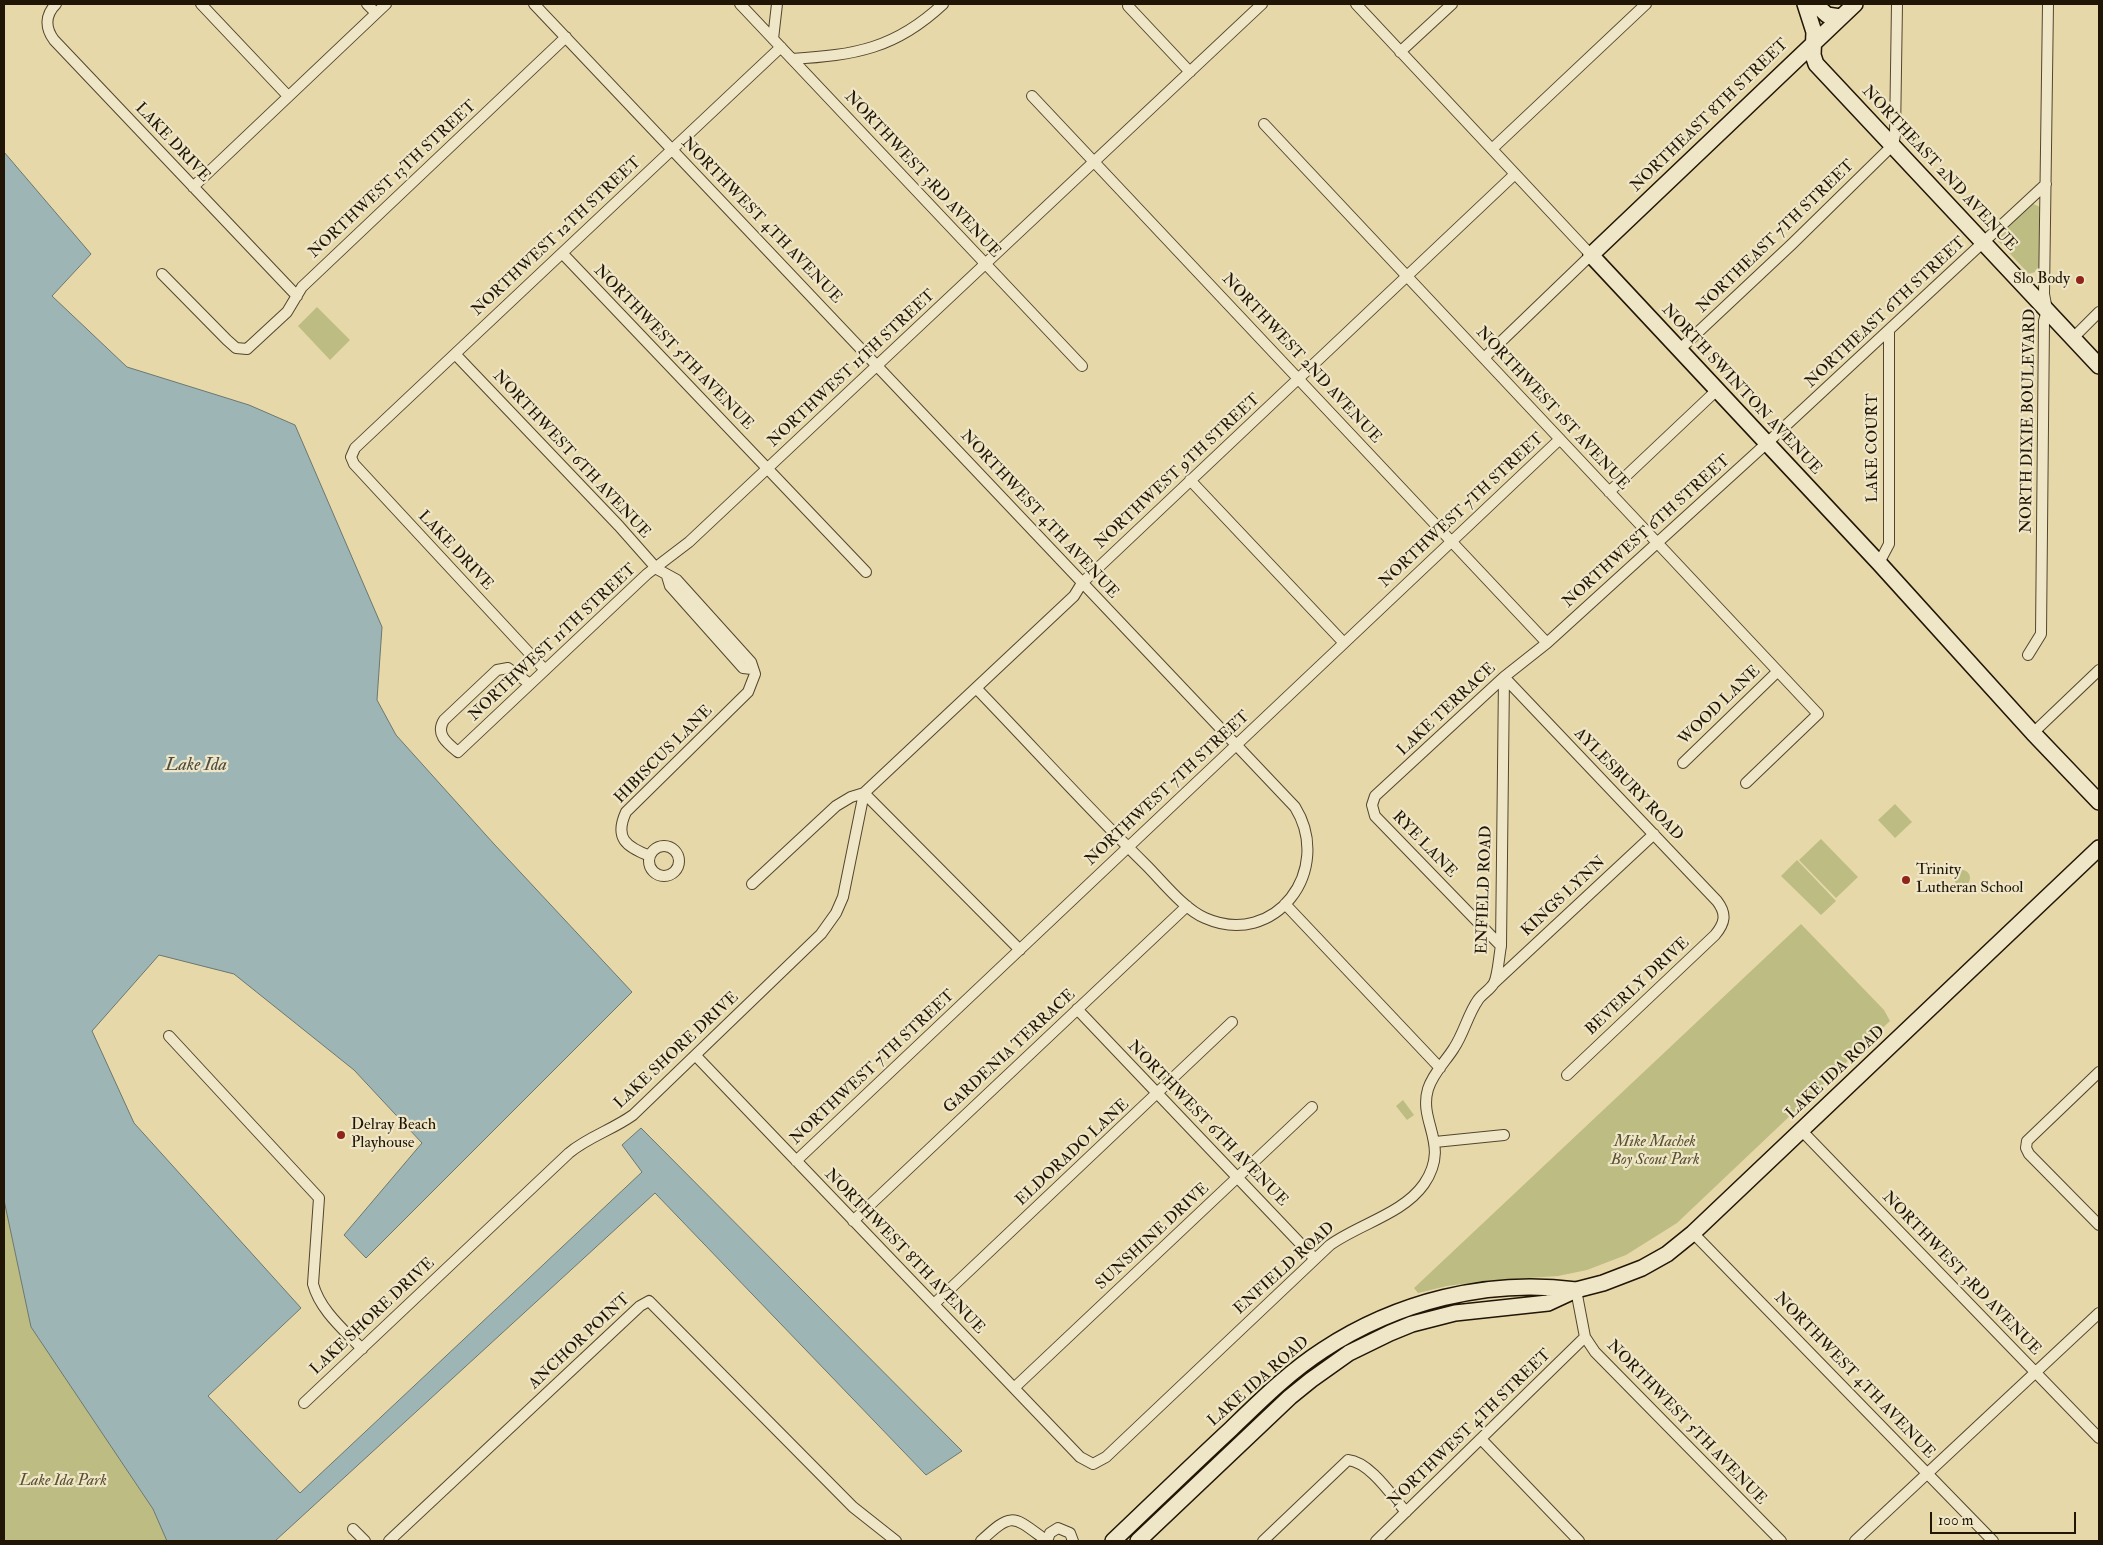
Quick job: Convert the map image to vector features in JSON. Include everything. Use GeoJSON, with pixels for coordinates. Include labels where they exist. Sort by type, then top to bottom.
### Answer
{"type":"FeatureCollection","features":[{"type":"Feature","properties":{"kind":"street","name":"LAKE DRIVE"},"geometry":{"type":"LineString","coordinates":[[56,4],[49,13],[47,20],[47,28],[54,40],[297,296]]}},
{"type":"Feature","properties":{"kind":"street"},"geometry":{"type":"LineString","coordinates":[[201,4],[288,96]]}},
{"type":"Feature","properties":{"kind":"street"},"geometry":{"type":"LineString","coordinates":[[367,4],[376,13]]}},
{"type":"Feature","properties":{"kind":"street"},"geometry":{"type":"LineString","coordinates":[[193,187],[386,4]]}},
{"type":"Feature","properties":{"kind":"street","name":"NORTHWEST 4TH AVENUE"},"geometry":{"type":"LineString","coordinates":[[534,4],[878,365],[1294,807],[1305,829],[1308,845],[1306,867],[1299,886],[1285,904]]}},
{"type":"Feature","properties":{"kind":"street","name":"NORTHWEST 3RD AVENUE"},"geometry":{"type":"LineString","coordinates":[[740,4],[1082,366]]}},
{"type":"Feature","properties":{"kind":"street"},"geometry":{"type":"LineString","coordinates":[[773,39],[778,4]]}},
{"type":"Feature","properties":{"kind":"street"},"geometry":{"type":"LineString","coordinates":[[792,59],[844,54],[880,46],[913,29],[943,4]]}},
{"type":"Feature","properties":{"kind":"street","name":"NORTHWEST 11TH STREET"},"geometry":{"type":"LineString","coordinates":[[530,684],[508,668],[497,670],[449,714],[441,725],[441,734],[444,740],[458,752],[647,574],[657,569],[689,542],[768,469],[1262,4]]}},
{"type":"Feature","properties":{"kind":"street","name":"NORTH SWINTON AVENUE"},"geometry":{"type":"LineString","coordinates":[[1356,4],[1879,563],[2033,733],[2099,802]]}},
{"type":"Feature","properties":{"kind":"street"},"geometry":{"type":"LineString","coordinates":[[1400,52],[1452,4]]}},
{"type":"Feature","properties":{"kind":"street"},"geometry":{"type":"LineString","coordinates":[[1492,149],[1646,4]]}},
{"type":"Feature","properties":{"kind":"street","name":"NORTHEAST 2ND AVENUE"},"geometry":{"type":"LineString","coordinates":[[1805,4],[1815,41],[1813,55],[1816,64],[2099,366]]}},
{"type":"Feature","properties":{"kind":"street"},"geometry":{"type":"LineString","coordinates":[[1815,4],[1828,15],[1840,17]]}},
{"type":"Feature","properties":{"kind":"street","name":"NORTHEAST 8TH STREET"},"geometry":{"type":"LineString","coordinates":[[1591,255],[1855,4]]}},
{"type":"Feature","properties":{"kind":"street"},"geometry":{"type":"LineString","coordinates":[[1893,145],[1895,135],[1897,4]]}},
{"type":"Feature","properties":{"kind":"street","name":"NORTH DIXIE BOULEVARD"},"geometry":{"type":"LineString","coordinates":[[2028,655],[2041,634],[2044,321],[2047,310],[2044,294],[2048,4]]}},
{"type":"Feature","properties":{"kind":"street"},"geometry":{"type":"LineString","coordinates":[[1128,6],[1190,72]]}},
{"type":"Feature","properties":{"kind":"street","name":"NORTHWEST 13TH STREET"},"geometry":{"type":"LineString","coordinates":[[162,274],[226,340],[236,348],[247,349],[287,312],[302,287],[566,37]]}},
{"type":"Feature","properties":{"kind":"street","name":"NORTHWEST 12TH STREET"},"geometry":{"type":"LineString","coordinates":[[355,448],[781,47]]}},
{"type":"Feature","properties":{"kind":"street","name":"NORTHWEST 2ND AVENUE"},"geometry":{"type":"LineString","coordinates":[[1032,96],[1547,643]]}},
{"type":"Feature","properties":{"kind":"street","name":"NORTHWEST 1ST AVENUE"},"geometry":{"type":"LineString","coordinates":[[1264,124],[1818,714],[1746,783]]}},
{"type":"Feature","properties":{"kind":"street","name":"NORTHEAST 7TH STREET"},"geometry":{"type":"LineString","coordinates":[[1679,350],[1792,244],[1893,145]]}},
{"type":"Feature","properties":{"kind":"street","name":"NORTHWEST 9TH STREET"},"geometry":{"type":"LineString","coordinates":[[752,884],[836,806],[851,797],[864,793],[1074,596],[1082,583],[1190,480],[1515,174]]}},
{"type":"Feature","properties":{"kind":"street","name":"NORTHEAST 6TH STREET"},"geometry":{"type":"LineString","coordinates":[[1767,443],[2046,184]]}},
{"type":"Feature","properties":{"kind":"street","name":"NORTHWEST 5TH AVENUE"},"geometry":{"type":"LineString","coordinates":[[562,253],[866,572]]}},
{"type":"Feature","properties":{"kind":"street"},"geometry":{"type":"LineString","coordinates":[[1484,358],[1591,255]]}},
{"type":"Feature","properties":{"kind":"street"},"geometry":{"type":"LineString","coordinates":[[2073,338],[2099,312]]}},
{"type":"Feature","properties":{"kind":"street","name":"LAKE COURT"},"geometry":{"type":"LineString","coordinates":[[1879,563],[1889,544],[1889,331]]}},
{"type":"Feature","properties":{"kind":"street","name":"NORTHWEST 6TH AVENUE"},"geometry":{"type":"LineString","coordinates":[[455,354],[619,526],[657,569],[677,580],[751,662],[752,669]]}},
{"type":"Feature","properties":{"kind":"street"},"geometry":{"type":"LineString","coordinates":[[1609,492],[1717,390]]}},
{"type":"Feature","properties":{"kind":"street","name":"NORTHWEST 7TH STREET"},"geometry":{"type":"LineString","coordinates":[[796,1161],[1560,439]]}},
{"type":"Feature","properties":{"kind":"street","name":"NORTHWEST 6TH STREET"},"geometry":{"type":"LineString","coordinates":[[1547,643],[1767,443]]}},
{"type":"Feature","properties":{"kind":"street","name":"LAKE DRIVE"},"geometry":{"type":"LineString","coordinates":[[355,448],[351,457],[354,464],[545,670]]}},
{"type":"Feature","properties":{"kind":"street"},"geometry":{"type":"LineString","coordinates":[[1190,480],[1344,643]]}},
{"type":"Feature","properties":{"kind":"street","name":"LAKE TERRACE"},"geometry":{"type":"LineString","coordinates":[[1372,805],[1376,796],[1504,677],[1547,643]]}},
{"type":"Feature","properties":{"kind":"street","name":"HIBISCUS LANE"},"geometry":{"type":"LineString","coordinates":[[650,856],[631,849],[622,836],[620,825],[626,812],[748,692],[755,674],[752,669]]}},
{"type":"Feature","properties":{"kind":"street"},"geometry":{"type":"LineString","coordinates":[[2033,733],[2099,670]]}},
{"type":"Feature","properties":{"kind":"street","name":"WOOD LANE"},"geometry":{"type":"LineString","coordinates":[[1684,762],[1777,672]]}},
{"type":"Feature","properties":{"kind":"street","name":"AYLESBURY ROAD"},"geometry":{"type":"LineString","coordinates":[[1504,677],[1717,901],[1722,908],[1725,918]]}},
{"type":"Feature","properties":{"kind":"street","name":"ENFIELD ROAD"},"geometry":{"type":"LineString","coordinates":[[1093,1464],[1106,1457],[1315,1259],[1344,1235],[1392,1212],[1419,1190],[1428,1178],[1433,1164],[1435,1142],[1427,1113],[1426,1100],[1429,1086],[1454,1048],[1478,1000],[1494,983],[1500,946],[1504,677]]}},
{"type":"Feature","properties":{"kind":"street"},"geometry":{"type":"LineString","coordinates":[[976,688],[1128,848],[1187,906],[1204,918],[1220,924],[1234,925],[1251,923],[1266,918],[1285,904],[1440,1068]]}},
{"type":"Feature","properties":{"kind":"street"},"geometry":{"type":"LineString","coordinates":[[864,793],[1020,950]]}},
{"type":"Feature","properties":{"kind":"street","name":"LAKE SHORE DRIVE"},"geometry":{"type":"LineString","coordinates":[[304,1403],[569,1153],[593,1136],[620,1124],[633,1115],[826,928],[843,897],[864,793]]}},
{"type":"Feature","properties":{"kind":"street","name":"RYE LANE"},"geometry":{"type":"LineString","coordinates":[[1372,805],[1376,816],[1500,946]]}},
{"type":"Feature","properties":{"kind":"street","name":"KINGS LYNN"},"geometry":{"type":"LineString","coordinates":[[1494,983],[1654,834]]}},
{"type":"Feature","properties":{"kind":"street","name":"LAKE IDA ROAD"},"geometry":{"type":"LineString","coordinates":[[1138,1541],[1290,1397],[1311,1380],[1369,1342],[1412,1324],[1476,1309],[1548,1302],[1576,1290],[1610,1281],[1642,1268],[1667,1254],[1693,1233],[2099,848]]}},
{"type":"Feature","properties":{"kind":"street","name":"GARDENIA TERRACE"},"geometry":{"type":"LineString","coordinates":[[854,1221],[1187,906]]}},
{"type":"Feature","properties":{"kind":"street","name":"BEVERLY DRIVE"},"geometry":{"type":"LineString","coordinates":[[1566,1075],[1716,935],[1723,926],[1725,918]]}},
{"type":"Feature","properties":{"kind":"street","name":"NORTHWEST 6TH AVENUE"},"geometry":{"type":"LineString","coordinates":[[1077,1009],[1315,1259]]}},
{"type":"Feature","properties":{"kind":"street","name":"ELDORADO LANE"},"geometry":{"type":"LineString","coordinates":[[934,1304],[1232,1022]]}},
{"type":"Feature","properties":{"kind":"street"},"geometry":{"type":"LineString","coordinates":[[169,1036],[319,1198],[314,1284],[316,1291],[322,1305],[362,1348]]}},
{"type":"Feature","properties":{"kind":"street","name":"NORTHWEST 8TH AVENUE"},"geometry":{"type":"LineString","coordinates":[[696,1056],[1080,1457],[1093,1464]]}},
{"type":"Feature","properties":{"kind":"street"},"geometry":{"type":"LineString","coordinates":[[2099,1072],[2027,1142],[2026,1148],[2029,1154],[2099,1225]]}},
{"type":"Feature","properties":{"kind":"street","name":"SUNSHINE DRIVE"},"geometry":{"type":"LineString","coordinates":[[1014,1388],[1312,1107]]}},
{"type":"Feature","properties":{"kind":"street","name":"NORTHWEST 3RD AVENUE"},"geometry":{"type":"LineString","coordinates":[[1801,1130],[2099,1438]]}},
{"type":"Feature","properties":{"kind":"street"},"geometry":{"type":"LineString","coordinates":[[1435,1142],[1504,1135]]}},
{"type":"Feature","properties":{"kind":"street","name":"NORTHWEST 4TH AVENUE"},"geometry":{"type":"LineString","coordinates":[[1693,1233],[1993,1541]]}},
{"type":"Feature","properties":{"kind":"street","name":"LAKE IDA ROAD"},"geometry":{"type":"LineString","coordinates":[[1113,1541],[1278,1385],[1302,1364],[1340,1339],[1382,1318],[1452,1296],[1546,1286],[1576,1290]]}},
{"type":"Feature","properties":{"kind":"street","name":"NORTHWEST 5TH AVENUE"},"geometry":{"type":"LineString","coordinates":[[1576,1290],[1585,1337],[1595,1352],[1781,1541]]}},
{"type":"Feature","properties":{"kind":"street","name":"ANCHOR POINT"},"geometry":{"type":"LineString","coordinates":[[389,1541],[640,1306],[649,1301],[853,1507],[896,1541]]}},
{"type":"Feature","properties":{"kind":"street"},"geometry":{"type":"LineString","coordinates":[[1855,1541],[2099,1314]]}},
{"type":"Feature","properties":{"kind":"street","name":"NORTHWEST 4TH STREET"},"geometry":{"type":"LineString","coordinates":[[1377,1541],[1585,1337]]}},
{"type":"Feature","properties":{"kind":"street"},"geometry":{"type":"LineString","coordinates":[[1278,1385],[1290,1397]]}},
{"type":"Feature","properties":{"kind":"street"},"geometry":{"type":"LineString","coordinates":[[1481,1439],[1580,1541]]}},
{"type":"Feature","properties":{"kind":"street"},"geometry":{"type":"LineString","coordinates":[[1263,1541],[1348,1460],[1356,1461],[1366,1467],[1406,1512]]}},
{"type":"Feature","properties":{"kind":"street"},"geometry":{"type":"LineString","coordinates":[[1150,1529],[1156,1500]]}},
{"type":"Feature","properties":{"kind":"street"},"geometry":{"type":"LineString","coordinates":[[982,1541],[1001,1523],[1012,1520],[1023,1524],[1047,1541],[1050,1532],[1062,1528],[1070,1533],[1073,1541]]}},
{"type":"Feature","properties":{"kind":"street"},"geometry":{"type":"LineString","coordinates":[[353,1529],[365,1541]]}},
{"type":"Feature","properties":{"kind":"green space"},"geometry":{"type":"Polygon","coordinates":[[[2033,204],[2040,207],[2039,266],[2035,272],[2029,274],[1998,241],[2000,233],[2033,204]]]}},
{"type":"Feature","properties":{"kind":"green space"},"geometry":{"type":"Polygon","coordinates":[[[317,307],[350,340],[330,360],[298,326],[317,307]]]}},
{"type":"Feature","properties":{"kind":"green space"},"geometry":{"type":"Polygon","coordinates":[[[1895,804],[1912,822],[1895,838],[1878,820],[1895,804]]]}},
{"type":"Feature","properties":{"kind":"green space"},"geometry":{"type":"Polygon","coordinates":[[[1821,839],[1858,877],[1836,898],[1799,860],[1821,839]]]}},
{"type":"Feature","properties":{"kind":"green space"},"geometry":{"type":"Polygon","coordinates":[[[1797,860],[1836,901],[1821,915],[1781,876],[1797,860]]]}},
{"type":"Feature","properties":{"kind":"green space"},"geometry":{"type":"Polygon","coordinates":[[[1962,870],[1970,878],[1962,886],[1954,878],[1962,870]]]}},
{"type":"Feature","properties":{"kind":"green space","name":"Mike Machek Boy Scout Park"},"geometry":{"type":"Polygon","coordinates":[[[1801,924],[1884,1010],[1890,1021],[1677,1223],[1626,1255],[1587,1270],[1558,1276],[1484,1281],[1447,1286],[1418,1293],[1414,1288],[1801,924]]]}},
{"type":"Feature","properties":{"kind":"green space"},"geometry":{"type":"Polygon","coordinates":[[[1403,1100],[1414,1115],[1407,1120],[1396,1106],[1403,1100]]]}},
{"type":"Feature","properties":{"kind":"green space","name":"Lake Ida Park"},"geometry":{"type":"Polygon","coordinates":[[[4,1200],[31,1327],[153,1509],[167,1541],[4,1541],[4,1200]]]}},
{"type":"Feature","properties":{"kind":"water","name":"Lake Ida"},"geometry":{"type":"Polygon","coordinates":[[[4,152],[91,254],[52,296],[127,367],[249,405],[295,425],[382,627],[377,700],[396,735],[494,844],[632,992],[366,1258],[344,1235],[422,1143],[354,1070],[234,974],[159,955],[92,1031],[134,1123],[301,1308],[208,1396],[300,1493],[642,1172],[622,1145],[641,1128],[962,1451],[926,1475],[655,1193],[275,1541],[167,1541],[153,1509],[31,1327],[4,1200],[4,152]]]}},
{"type":"Feature","properties":{"kind":"place","name":"Slo Body"},"geometry":{"type":"Point","coordinates":[2080,280]}},
{"type":"Feature","properties":{"kind":"place","name":"Trinity Lutheran School"},"geometry":{"type":"Point","coordinates":[1906,880]}},
{"type":"Feature","properties":{"kind":"place","name":"Delray Beach Playhouse"},"geometry":{"type":"Point","coordinates":[341,1135]}}]}
